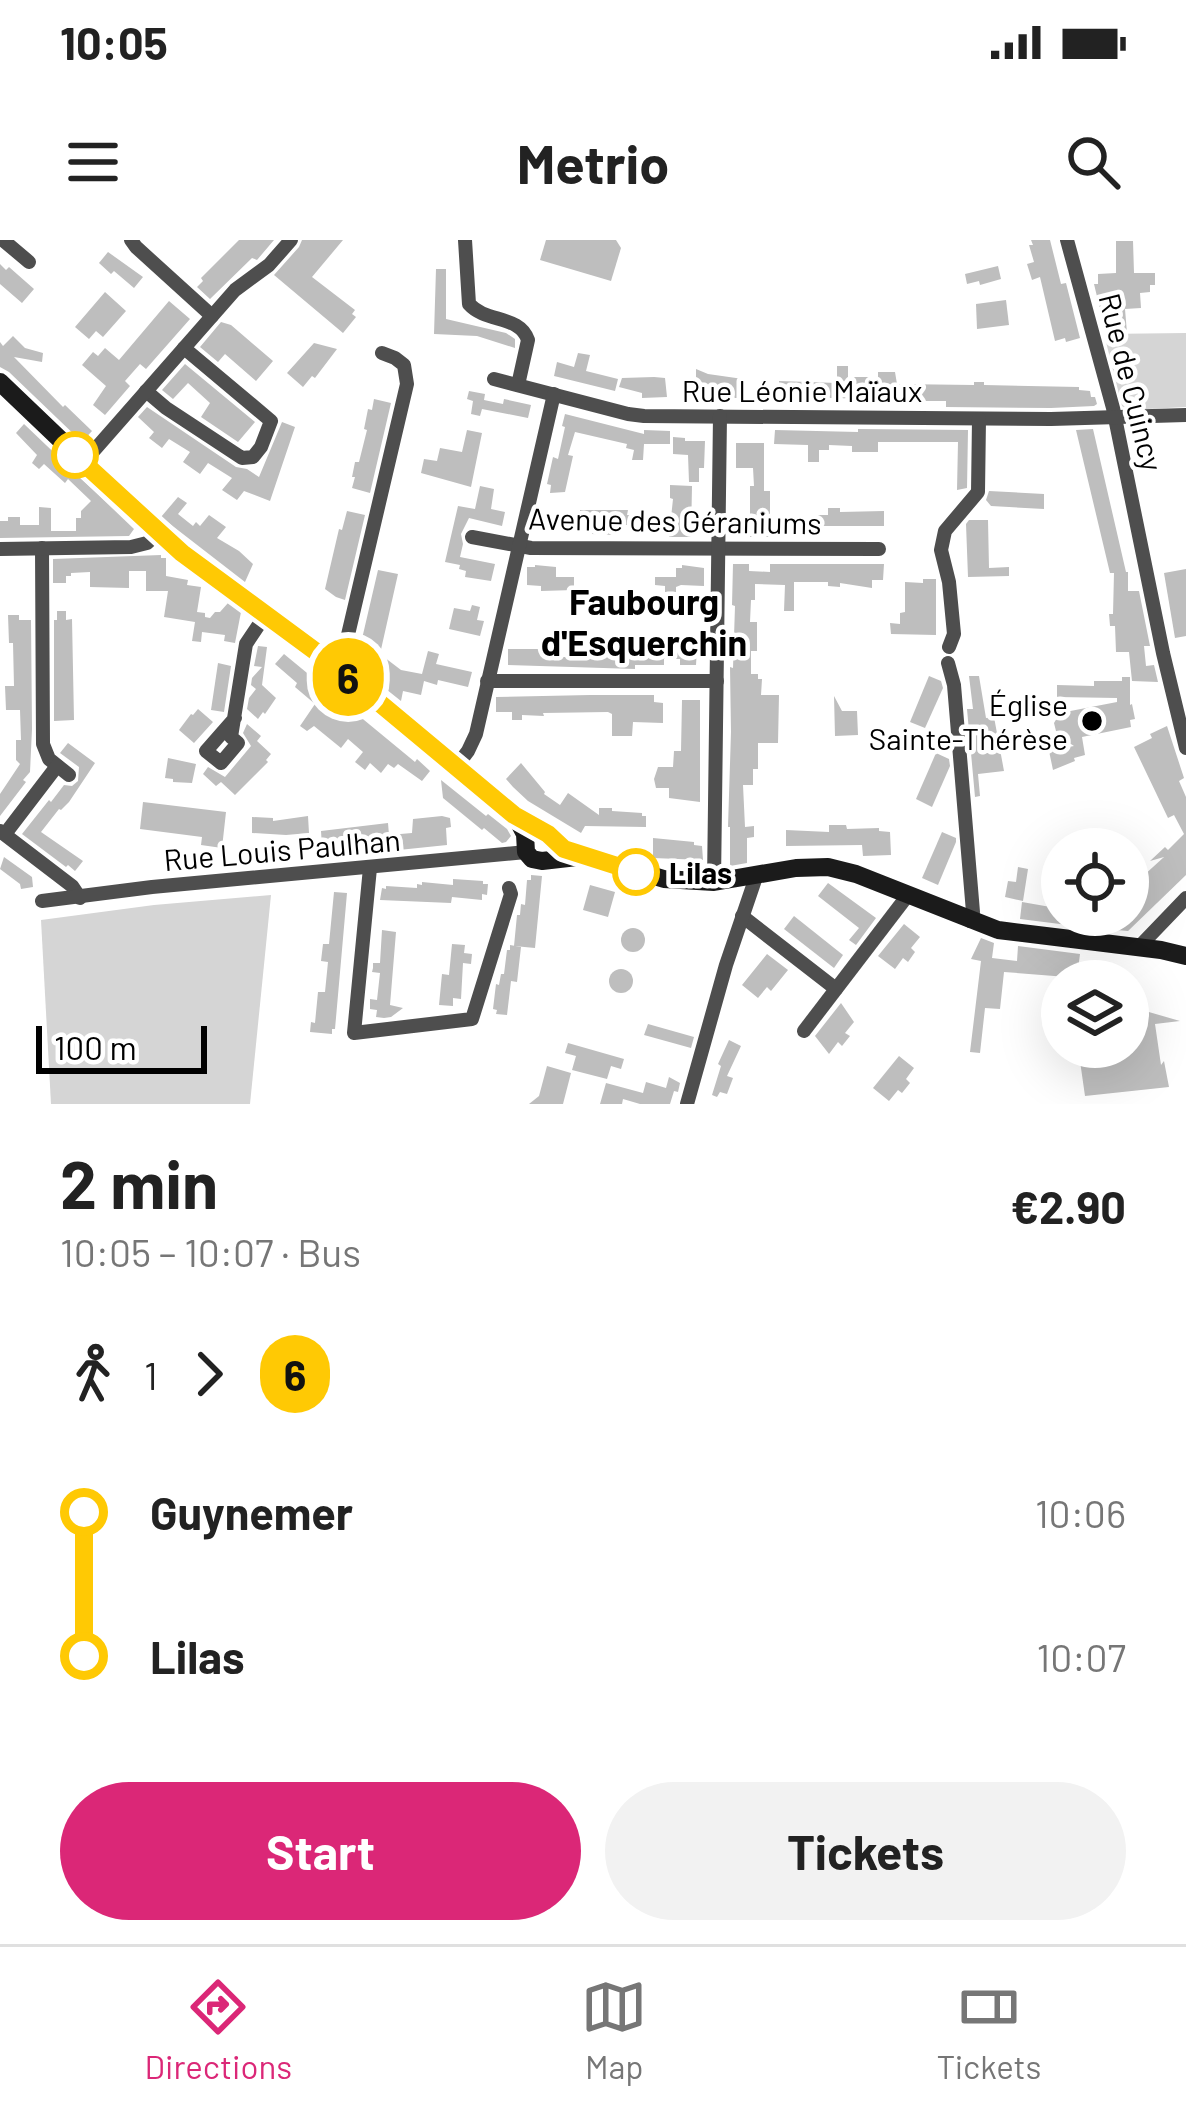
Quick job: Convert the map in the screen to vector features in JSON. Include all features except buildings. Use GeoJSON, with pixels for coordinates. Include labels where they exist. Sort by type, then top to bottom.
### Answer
{"type":"FeatureCollection","features":[{"type":"Feature","properties":{"kind":"main road"},"geometry":{"type":"LineString","coordinates":[[0,382],[158,532],[334,665],[514,815],[537,842],[554,851],[546,860],[578,857],[599,861]]}},
{"type":"Feature","properties":{"kind":"main road"},"geometry":{"type":"LineString","coordinates":[[537,842],[664,879],[714,882],[796,868],[828,868],[856,874],[1005,932],[1161,950],[1186,959]]}},
{"type":"Feature","properties":{"kind":"street"},"geometry":{"type":"LineString","coordinates":[[3,240],[29,262]]}},
{"type":"Feature","properties":{"kind":"street"},"geometry":{"type":"LineString","coordinates":[[131,240],[212,316]]}},
{"type":"Feature","properties":{"kind":"street"},"geometry":{"type":"LineString","coordinates":[[83,463],[235,290],[269,265],[291,240]]}},
{"type":"Feature","properties":{"kind":"street"},"geometry":{"type":"LineString","coordinates":[[466,240],[469,304],[480,314],[518,325],[527,333],[518,385]]}},
{"type":"Feature","properties":{"kind":"street","name":"Rue de Cuincy"},"geometry":{"type":"LineString","coordinates":[[1067,240],[1114,418],[1186,748]]}},
{"type":"Feature","properties":{"kind":"street"},"geometry":{"type":"LineString","coordinates":[[146,391],[242,458],[253,457],[271,421],[184,348]]}},
{"type":"Feature","properties":{"kind":"street"},"geometry":{"type":"LineString","coordinates":[[334,665],[347,639],[407,384],[404,365],[382,353]]}},
{"type":"Feature","properties":{"kind":"street","name":"Rue Léonie Maïaux"},"geometry":{"type":"LineString","coordinates":[[494,379],[634,415],[1186,415]]}},
{"type":"Feature","properties":{"kind":"street"},"geometry":{"type":"LineString","coordinates":[[456,767],[474,739],[554,394]]}},
{"type":"Feature","properties":{"kind":"street"},"geometry":{"type":"LineString","coordinates":[[714,882],[720,416]]}},
{"type":"Feature","properties":{"kind":"street"},"geometry":{"type":"LineString","coordinates":[[970,921],[973,912],[949,655],[954,634],[941,550],[945,532],[978,492],[979,418]]}},
{"type":"Feature","properties":{"kind":"street"},"geometry":{"type":"LineString","coordinates":[[0,549],[131,547],[147,543],[158,532]]}},
{"type":"Feature","properties":{"kind":"street","name":"Avenue des Géraniums"},"geometry":{"type":"LineString","coordinates":[[472,537],[518,547],[879,549]]}},
{"type":"Feature","properties":{"kind":"street"},"geometry":{"type":"LineString","coordinates":[[41,548],[44,744],[46,754],[63,771],[2,832],[72,886],[80,898]]}},
{"type":"Feature","properties":{"kind":"street"},"geometry":{"type":"LineString","coordinates":[[235,718],[245,644],[266,614]]}},
{"type":"Feature","properties":{"kind":"street"},"geometry":{"type":"LineString","coordinates":[[488,680],[716,681]]}},
{"type":"Feature","properties":{"kind":"street","name":"Rue Louis Paulhan"},"geometry":{"type":"LineString","coordinates":[[42,901],[370,868],[537,842]]}},
{"type":"Feature","properties":{"kind":"street"},"geometry":{"type":"LineString","coordinates":[[370,868],[354,1033],[472,1018],[511,895],[509,888]]}},
{"type":"Feature","properties":{"kind":"street"},"geometry":{"type":"LineString","coordinates":[[687,1104],[757,874]]}},
{"type":"Feature","properties":{"kind":"street"},"geometry":{"type":"LineString","coordinates":[[804,1031],[908,895]]}},
{"type":"Feature","properties":{"kind":"street"},"geometry":{"type":"LineString","coordinates":[[1138,947],[1186,898]]}},
{"type":"Feature","properties":{"kind":"street"},"geometry":{"type":"LineString","coordinates":[[742,916],[836,988]]}},
{"type":"Feature","properties":{"kind":"shaded area"},"geometry":{"type":"Polygon","coordinates":[[[1186,333],[1186,407],[1128,410],[1122,406],[1104,334],[1186,333]]]}},
{"type":"Feature","properties":{"kind":"shaded area"},"geometry":{"type":"Polygon","coordinates":[[[271,895],[250,1104],[51,1104],[41,920],[271,895]]]}},
{"type":"Feature","properties":{"kind":"bus line","name":"6"},"geometry":{"type":"LineString","coordinates":[[75,455],[182,553],[334,665],[514,815],[564,849],[636,872]]}},
{"type":"Feature","properties":{"kind":"place","name":"Église Sainte-Thérèse"},"geometry":{"type":"Point","coordinates":[1092,721]}},
{"type":"Feature","properties":{"kind":"place","name":"Lilas"},"geometry":{"type":"Point","coordinates":[636,872]}},
{"type":"Feature","properties":{"kind":"district","name":"Faubourg d'Esquerchin"},"geometry":{"type":"Point","coordinates":[644,620]}}]}
